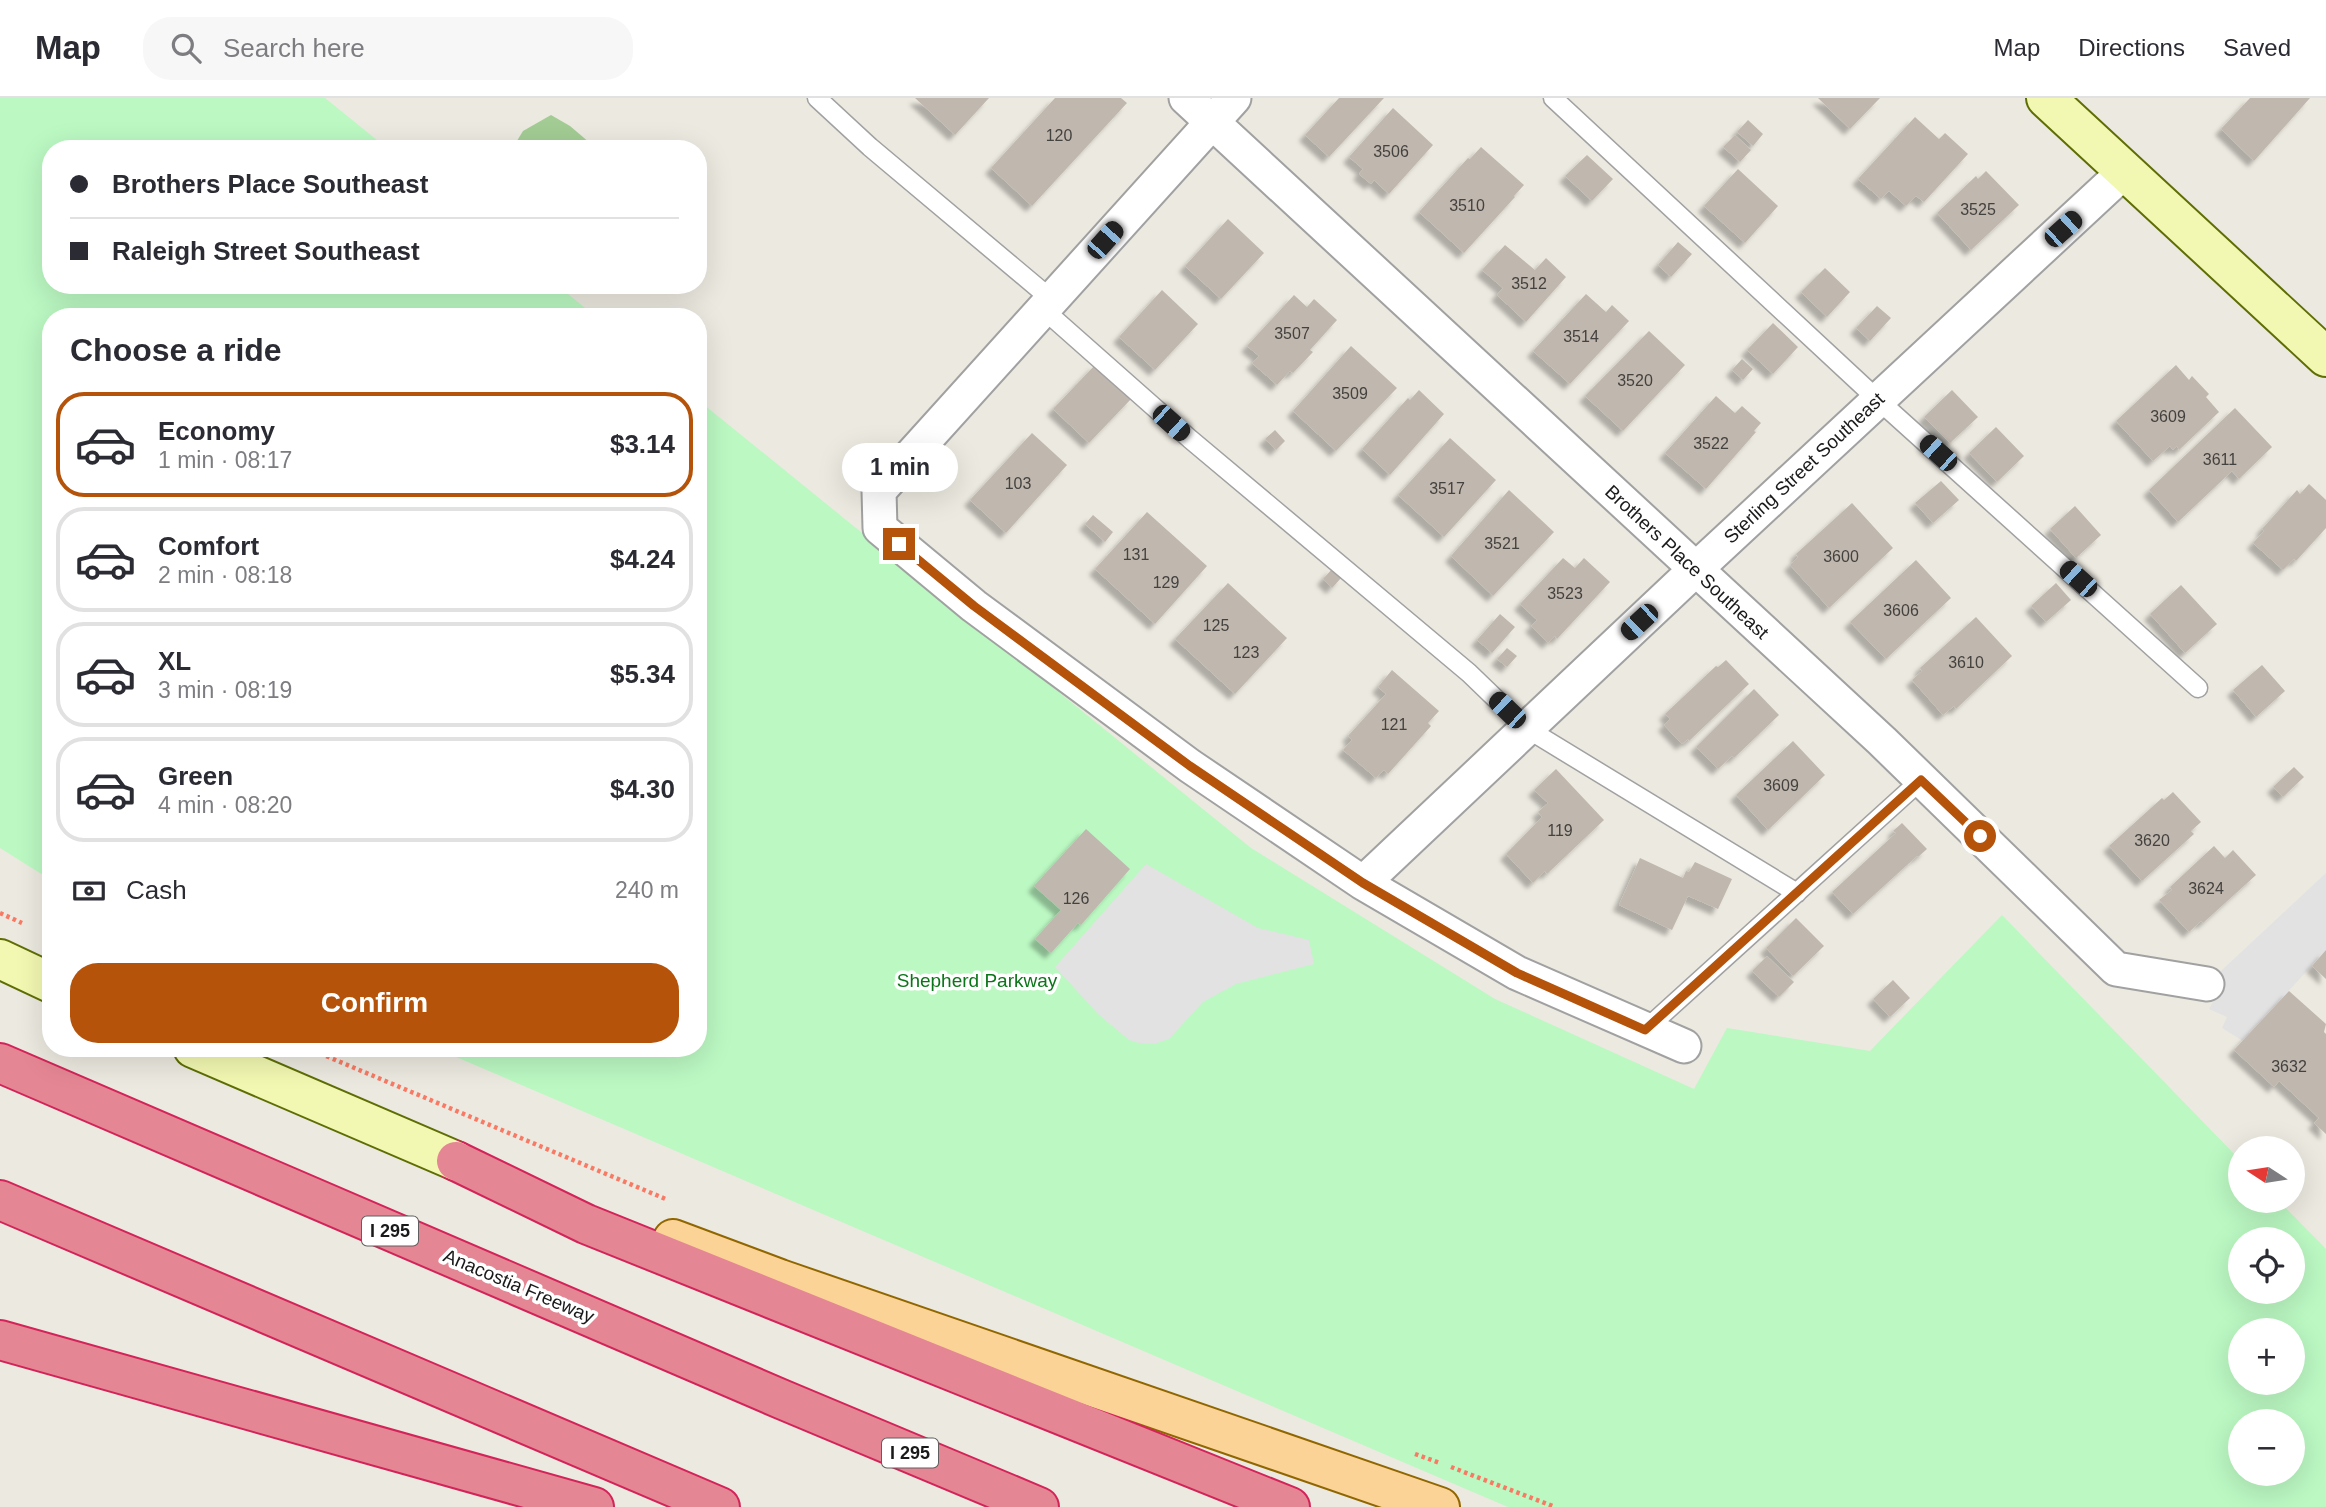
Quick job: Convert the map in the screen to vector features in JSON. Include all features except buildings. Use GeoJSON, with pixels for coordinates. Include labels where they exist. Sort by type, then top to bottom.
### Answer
{"type":"FeatureCollection","features":[{"type":"Feature","properties":{"kind":"highway","name":"Anacostia Freeway"},"geometry":{"type":"LineString","coordinates":[[0,1063],[1039,1507]]}},
{"type":"Feature","properties":{"kind":"highway"},"geometry":{"type":"LineString","coordinates":[[456,1161],[586,1224],[1290,1507]]}},
{"type":"Feature","properties":{"kind":"highway"},"geometry":{"type":"LineString","coordinates":[[0,1200],[720,1507]]}},
{"type":"Feature","properties":{"kind":"highway"},"geometry":{"type":"LineString","coordinates":[[0,1340],[594,1507]]}},
{"type":"Feature","properties":{"kind":"main road"},"geometry":{"type":"LineString","coordinates":[[2046,98],[2322,344]]}},
{"type":"Feature","properties":{"kind":"main road"},"geometry":{"type":"LineString","coordinates":[[0,959],[42,979]]}},
{"type":"Feature","properties":{"kind":"main road"},"geometry":{"type":"LineString","coordinates":[[214,1057],[456,1161],[593,1208],[780,1279],[1440,1507]]}},
{"type":"Feature","properties":{"kind":"street","name":"Brothers Place Southeast"},"geometry":{"type":"LineString","coordinates":[[1186,98],[1696,569],[1921,780],[2116,969],[2207,984]]}},
{"type":"Feature","properties":{"kind":"street"},"geometry":{"type":"LineString","coordinates":[[1234,98],[879,491],[880,528],[974,606],[1190,766],[1363,883],[1517,973],[1684,1046]]}},
{"type":"Feature","properties":{"kind":"street","name":"Sterling Street Southeast"},"geometry":{"type":"LineString","coordinates":[[1363,883],[1877,399],[2126,172]]}},
{"type":"Feature","properties":{"kind":"lane"},"geometry":{"type":"LineString","coordinates":[[817,98],[1047,304],[1189,439],[1469,673],[1526,728],[1797,892]]}},
{"type":"Feature","properties":{"kind":"lane"},"geometry":{"type":"LineString","coordinates":[[1553,98],[1877,399],[2198,688]]}},
{"type":"Feature","properties":{"kind":"lane"},"geometry":{"type":"LineString","coordinates":[[1645,1030],[1921,780]]}},
{"type":"Feature","properties":{"kind":"green space"},"geometry":{"type":"Polygon","coordinates":[[[0,98],[325,98],[377,140],[42,140],[42,294],[568,294],[585,308],[42,308],[42,874],[0,848],[0,98]]]}},
{"type":"Feature","properties":{"kind":"green space"},"geometry":{"type":"Polygon","coordinates":[[[551,115],[586,140],[518,140],[523,131],[551,115]]]}},
{"type":"Feature","properties":{"kind":"green space","name":"Shepherd Parkway"},"geometry":{"type":"Polygon","coordinates":[[[707,407],[1251,848],[1495,999],[1694,1089],[1727,1028],[1870,1051],[2002,915],[2228,1148],[2228,1213],[2291,1213],[2304,1227],[2228,1227],[2228,1304],[2305,1304],[2305,1228],[2326,1249],[2326,1507],[1508,1507],[456,1057],[707,1057],[707,407]]]}},
{"type":"Feature","properties":{"kind":"shaded area"},"geometry":{"type":"Polygon","coordinates":[[[1146,864],[1258,928],[1309,940],[1314,964],[1236,984],[1203,1002],[1169,1039],[1154,1044],[1129,1040],[1098,1014],[1055,967],[1146,864]]]}},
{"type":"Feature","properties":{"kind":"shaded area"},"geometry":{"type":"Polygon","coordinates":[[[2326,873],[2326,950],[2243,1041],[2222,1028],[2227,1017],[2209,1009],[2220,989],[2207,984],[2326,873]]]}},
{"type":"Feature","properties":{"kind":"route"},"geometry":{"type":"LineString","coordinates":[[899,544],[974,606],[1260,816],[1363,883],[1517,973],[1645,1030],[1921,780],[1980,836]]}}]}
